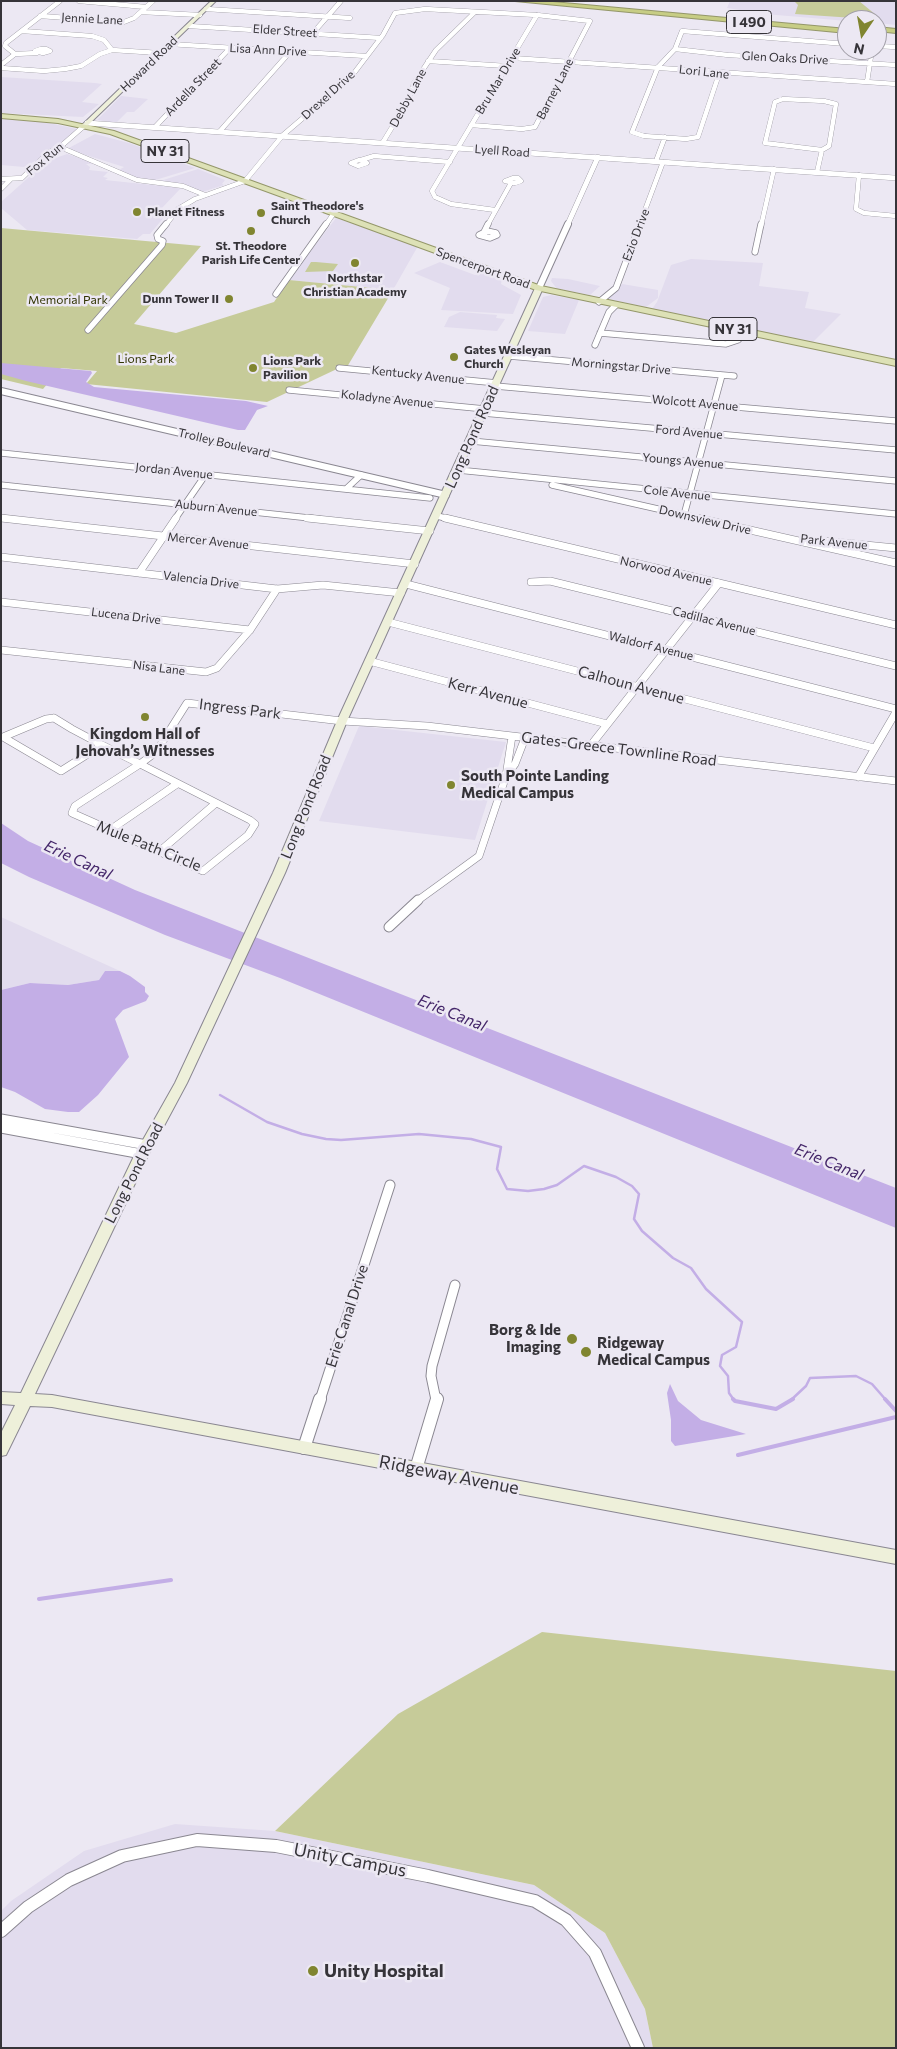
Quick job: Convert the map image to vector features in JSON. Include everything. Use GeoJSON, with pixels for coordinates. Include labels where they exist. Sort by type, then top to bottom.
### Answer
{"type":"FeatureCollection","features":[{"type":"Feature","properties":{"kind":"highway","name":"I 490"},"geometry":{"type":"LineString","coordinates":[[518,1],[837,30]]}},
{"type":"Feature","properties":{"kind":"highway","name":"I 490"},"geometry":{"type":"LineString","coordinates":[[571,1],[837,25]]}},
{"type":"Feature","properties":{"kind":"main road","name":"Howard Road"},"geometry":{"type":"LineString","coordinates":[[88,123],[214,1]]}},
{"type":"Feature","properties":{"kind":"main road","name":"NY 31"},"geometry":{"type":"LineString","coordinates":[[1,116],[88,123]]}},
{"type":"Feature","properties":{"kind":"main road","name":"Spencerport Road"},"geometry":{"type":"LineString","coordinates":[[88,123],[539,288],[896,363]]}},
{"type":"Feature","properties":{"kind":"main road","name":"Long Pond Road"},"geometry":{"type":"LineString","coordinates":[[1,1450],[144,1150],[181,1083],[256,924],[342,721],[458,470],[539,288]]}},
{"type":"Feature","properties":{"kind":"main road","name":"Ridgeway Avenue"},"geometry":{"type":"LineString","coordinates":[[1,1398],[25,1398],[896,1557]]}},
{"type":"Feature","properties":{"kind":"street"},"geometry":{"type":"LineString","coordinates":[[15,54],[5,45],[60,1]]}},
{"type":"Feature","properties":{"kind":"street"},"geometry":{"type":"LineString","coordinates":[[79,1],[146,7]]}},
{"type":"Feature","properties":{"kind":"street"},"geometry":{"type":"LineString","coordinates":[[141,12],[152,1]]}},
{"type":"Feature","properties":{"kind":"street"},"geometry":{"type":"LineString","coordinates":[[313,33],[341,1]]}},
{"type":"Feature","properties":{"kind":"street"},"geometry":{"type":"LineString","coordinates":[[206,9],[350,18]]}},
{"type":"Feature","properties":{"kind":"street","name":"Drexel Drive"},"geometry":{"type":"LineString","coordinates":[[245,181],[283,136],[345,83],[381,38],[391,17],[398,12],[420,9],[538,15],[588,20]]}},
{"type":"Feature","properties":{"kind":"street"},"geometry":{"type":"LineString","coordinates":[[141,12],[200,15]]}},
{"type":"Feature","properties":{"kind":"street","name":"Jennie Lane"},"geometry":{"type":"LineString","coordinates":[[40,16],[124,22],[131,20],[141,12]]}},
{"type":"Feature","properties":{"kind":"street","name":"Debby Lane"},"geometry":{"type":"LineString","coordinates":[[383,142],[399,117],[414,83],[436,50],[466,24],[475,12]]}},
{"type":"Feature","properties":{"kind":"street","name":"Bru Mar Drive"},"geometry":{"type":"LineString","coordinates":[[495,210],[458,206],[435,197],[432,188],[450,162],[538,15]]}},
{"type":"Feature","properties":{"kind":"street","name":"Barney Lane"},"geometry":{"type":"LineString","coordinates":[[471,125],[522,129],[536,127],[590,22],[588,20]]}},
{"type":"Feature","properties":{"kind":"street","name":"Elder Street"},"geometry":{"type":"LineString","coordinates":[[189,26],[381,38]]}},
{"type":"Feature","properties":{"kind":"street"},"geometry":{"type":"LineString","coordinates":[[720,74],[698,136],[665,137],[640,135],[632,132],[658,67],[674,49],[680,32],[688,30],[774,40],[837,43]]}},
{"type":"Feature","properties":{"kind":"street"},"geometry":{"type":"LineString","coordinates":[[22,31],[96,37],[106,41],[112,50]]}},
{"type":"Feature","properties":{"kind":"street","name":"Lisa Ann Drive"},"geometry":{"type":"LineString","coordinates":[[169,44],[366,56]]}},
{"type":"Feature","properties":{"kind":"street","name":"Ardella Street"},"geometry":{"type":"LineString","coordinates":[[155,127],[230,48]]}},
{"type":"Feature","properties":{"kind":"street","name":"Glen Oaks Drive"},"geometry":{"type":"LineString","coordinates":[[674,49],[728,55],[896,65]]}},
{"type":"Feature","properties":{"kind":"street"},"geometry":{"type":"LineString","coordinates":[[1,67],[44,71],[81,66],[100,54],[112,50],[160,53]]}},
{"type":"Feature","properties":{"kind":"street"},"geometry":{"type":"LineString","coordinates":[[220,131],[290,52]]}},
{"type":"Feature","properties":{"kind":"street"},"geometry":{"type":"LineString","coordinates":[[1,67],[15,54],[37,53]]}},
{"type":"Feature","properties":{"kind":"street","name":"Lori Lane"},"geometry":{"type":"LineString","coordinates":[[512,58],[658,67],[720,74],[896,84]]}},
{"type":"Feature","properties":{"kind":"street"},"geometry":{"type":"LineString","coordinates":[[867,82],[870,60]]}},
{"type":"Feature","properties":{"kind":"street"},"geometry":{"type":"LineString","coordinates":[[428,62],[507,66]]}},
{"type":"Feature","properties":{"kind":"street"},"geometry":{"type":"LineString","coordinates":[[818,172],[822,150],[830,143],[836,104],[793,99],[776,101],[765,142],[767,145],[822,150]]}},
{"type":"Feature","properties":{"kind":"street","name":"Lyell Road"},"geometry":{"type":"LineString","coordinates":[[88,123],[896,178]]}},
{"type":"Feature","properties":{"kind":"street","name":"Fox Run"},"geometry":{"type":"LineString","coordinates":[[1,179],[22,178],[52,150],[60,147],[88,123]]}},
{"type":"Feature","properties":{"kind":"street"},"geometry":{"type":"LineString","coordinates":[[656,161],[665,137]]}},
{"type":"Feature","properties":{"kind":"street"},"geometry":{"type":"LineString","coordinates":[[60,147],[99,162],[112,171],[137,180],[183,186],[205,195]]}},
{"type":"Feature","properties":{"kind":"street"},"geometry":{"type":"LineString","coordinates":[[362,160],[374,156],[450,162]]}},
{"type":"Feature","properties":{"kind":"street","name":"Long Pond Road"},"geometry":{"type":"LineString","coordinates":[[539,288],[598,157]]}},
{"type":"Feature","properties":{"kind":"street","name":"Ezio Drive"},"geometry":{"type":"LineString","coordinates":[[599,302],[616,288],[663,162]]}},
{"type":"Feature","properties":{"kind":"street"},"geometry":{"type":"LineString","coordinates":[[755,252],[774,169]]}},
{"type":"Feature","properties":{"kind":"street"},"geometry":{"type":"LineString","coordinates":[[859,175],[856,209],[864,214],[896,216]]}},
{"type":"Feature","properties":{"kind":"street"},"geometry":{"type":"LineString","coordinates":[[1,189],[10,180]]}},
{"type":"Feature","properties":{"kind":"street"},"geometry":{"type":"LineString","coordinates":[[88,330],[162,245],[162,241],[156,237],[156,234],[174,214],[185,204],[245,181]]}},
{"type":"Feature","properties":{"kind":"street"},"geometry":{"type":"LineString","coordinates":[[484,232],[510,183]]}},
{"type":"Feature","properties":{"kind":"street"},"geometry":{"type":"LineString","coordinates":[[276,294],[334,213]]}},
{"type":"Feature","properties":{"kind":"street"},"geometry":{"type":"LineString","coordinates":[[594,345],[609,312],[616,305]]}},
{"type":"Feature","properties":{"kind":"street"},"geometry":{"type":"LineString","coordinates":[[600,333],[726,344],[738,340],[746,332]]}},
{"type":"Feature","properties":{"kind":"street","name":"Morningstar Drive"},"geometry":{"type":"LineString","coordinates":[[509,356],[734,376]]}},
{"type":"Feature","properties":{"kind":"street","name":"Kentucky Avenue"},"geometry":{"type":"LineString","coordinates":[[339,368],[496,385]]}},
{"type":"Feature","properties":{"kind":"street"},"geometry":{"type":"LineString","coordinates":[[684,515],[722,375]]}},
{"type":"Feature","properties":{"kind":"street","name":"Wolcott Avenue"},"geometry":{"type":"LineString","coordinates":[[496,385],[896,421]]}},
{"type":"Feature","properties":{"kind":"street","name":"Koladyne Avenue"},"geometry":{"type":"LineString","coordinates":[[289,390],[484,411]]}},
{"type":"Feature","properties":{"kind":"street","name":"Trolley Boulevard"},"geometry":{"type":"LineString","coordinates":[[1,391],[446,495]]}},
{"type":"Feature","properties":{"kind":"street","name":"Ford Avenue"},"geometry":{"type":"LineString","coordinates":[[484,411],[896,450]]}},
{"type":"Feature","properties":{"kind":"street","name":"Youngs Avenue"},"geometry":{"type":"LineString","coordinates":[[470,441],[896,480]]}},
{"type":"Feature","properties":{"kind":"street","name":"Jordan Avenue"},"geometry":{"type":"LineString","coordinates":[[1,453],[430,498]]}},
{"type":"Feature","properties":{"kind":"street","name":"Cole Avenue"},"geometry":{"type":"LineString","coordinates":[[458,470],[896,514]]}},
{"type":"Feature","properties":{"kind":"street"},"geometry":{"type":"LineString","coordinates":[[139,573],[206,474]]}},
{"type":"Feature","properties":{"kind":"street"},"geometry":{"type":"LineString","coordinates":[[346,489],[361,475]]}},
{"type":"Feature","properties":{"kind":"street","name":"Downsview Drive"},"geometry":{"type":"LineString","coordinates":[[515,476],[896,563]]}},
{"type":"Feature","properties":{"kind":"street","name":"Auburn Avenue"},"geometry":{"type":"LineString","coordinates":[[1,485],[430,531]]}},
{"type":"Feature","properties":{"kind":"street","name":"Norwood Avenue"},"geometry":{"type":"LineString","coordinates":[[437,516],[896,625]]}},
{"type":"Feature","properties":{"kind":"street","name":"Mercer Avenue"},"geometry":{"type":"LineString","coordinates":[[1,518],[415,564]]}},
{"type":"Feature","properties":{"kind":"street","name":"Park Avenue"},"geometry":{"type":"LineString","coordinates":[[772,535],[896,548]]}},
{"type":"Feature","properties":{"kind":"street","name":"Valencia Drive"},"geometry":{"type":"LineString","coordinates":[[1,557],[277,589],[323,584],[404,588]]}},
{"type":"Feature","properties":{"kind":"street","name":"Cadillac Avenue"},"geometry":{"type":"LineString","coordinates":[[531,582],[550,581],[896,666]]}},
{"type":"Feature","properties":{"kind":"street"},"geometry":{"type":"LineString","coordinates":[[591,746],[718,584]]}},
{"type":"Feature","properties":{"kind":"street","name":"Waldorf Avenue"},"geometry":{"type":"LineString","coordinates":[[404,588],[665,650],[896,710]]}},
{"type":"Feature","properties":{"kind":"street","name":"Nisa Lane"},"geometry":{"type":"LineString","coordinates":[[1,650],[206,672],[217,668],[250,630],[277,589]]}},
{"type":"Feature","properties":{"kind":"street","name":"Lucena Drive"},"geometry":{"type":"LineString","coordinates":[[1,602],[250,630]]}},
{"type":"Feature","properties":{"kind":"street","name":"Calhoun Avenue"},"geometry":{"type":"LineString","coordinates":[[388,622],[874,748]]}},
{"type":"Feature","properties":{"kind":"street","name":"Kerr Avenue"},"geometry":{"type":"LineString","coordinates":[[369,661],[607,724]]}},
{"type":"Feature","properties":{"kind":"street","name":"Ingress Park"},"geometry":{"type":"LineString","coordinates":[[140,764],[156,752],[187,703],[342,721]]}},
{"type":"Feature","properties":{"kind":"street"},"geometry":{"type":"LineString","coordinates":[[858,777],[896,710]]}},
{"type":"Feature","properties":{"kind":"street"},"geometry":{"type":"LineString","coordinates":[[2,736],[46,719],[54,718],[140,764]]}},
{"type":"Feature","properties":{"kind":"street","name":"Gates-Greece Townline Road"},"geometry":{"type":"LineString","coordinates":[[342,721],[427,726],[896,781]]}},
{"type":"Feature","properties":{"kind":"street"},"geometry":{"type":"LineString","coordinates":[[2,736],[62,771],[102,745]]}},
{"type":"Feature","properties":{"kind":"street"},"geometry":{"type":"LineString","coordinates":[[389,927],[425,894],[479,856],[506,776],[512,736]]}},
{"type":"Feature","properties":{"kind":"street"},"geometry":{"type":"LineString","coordinates":[[506,776],[515,764],[525,738]]}},
{"type":"Feature","properties":{"kind":"street","name":"Mule Path Circle"},"geometry":{"type":"LineString","coordinates":[[140,764],[177,784],[255,824],[254,828],[204,871],[77,817],[72,813],[72,810],[140,764]]}},
{"type":"Feature","properties":{"kind":"street"},"geometry":{"type":"LineString","coordinates":[[110,830],[177,784]]}},
{"type":"Feature","properties":{"kind":"street"},"geometry":{"type":"LineString","coordinates":[[160,851],[216,803]]}},
{"type":"Feature","properties":{"kind":"street"},"geometry":{"type":"LineString","coordinates":[[1,1119],[144,1150]]}},
{"type":"Feature","properties":{"kind":"street"},"geometry":{"type":"LineString","coordinates":[[1,1128],[144,1150]]}},
{"type":"Feature","properties":{"kind":"street","name":"Erie Canal Drive"},"geometry":{"type":"LineString","coordinates":[[304,1448],[390,1185]]}},
{"type":"Feature","properties":{"kind":"street"},"geometry":{"type":"LineString","coordinates":[[416,1469],[437,1397],[431,1376],[432,1366],[455,1285]]}},
{"type":"Feature","properties":{"kind":"street","name":"Unity Campus"},"geometry":{"type":"LineString","coordinates":[[1,1931],[28,1907],[69,1880],[122,1856],[175,1843],[197,1840],[224,1840],[276,1846],[420,1874],[535,1901],[566,1920],[595,1953],[638,2048]]}},
{"type":"Feature","properties":{"kind":"shaded area"},"geometry":{"type":"Polygon","coordinates":[[[730,1],[896,1],[896,25],[887,24],[887,10],[837,10],[837,20],[765,14],[727,8],[730,1]]]}},
{"type":"Feature","properties":{"kind":"shaded area"},"geometry":{"type":"Polygon","coordinates":[[[1,77],[102,84],[82,102],[99,104],[83,117],[1,113],[1,77]]]}},
{"type":"Feature","properties":{"kind":"shaded area"},"geometry":{"type":"Polygon","coordinates":[[[121,96],[148,99],[134,112],[127,112],[116,123],[97,120],[121,96]]]}},
{"type":"Feature","properties":{"kind":"shaded area"},"geometry":{"type":"Polygon","coordinates":[[[1,118],[44,122],[77,129],[42,161],[35,161],[24,167],[1,165],[1,118]]]}},
{"type":"Feature","properties":{"kind":"shaded area"},"geometry":{"type":"Polygon","coordinates":[[[95,134],[129,143],[195,168],[152,181],[142,180],[117,171],[124,167],[67,149],[95,134]]]}},
{"type":"Feature","properties":{"kind":"shaded area"},"geometry":{"type":"Polygon","coordinates":[[[67,154],[95,163],[86,164],[90,167],[89,170],[108,172],[103,177],[108,178],[105,180],[181,188],[161,209],[170,210],[150,234],[143,234],[137,239],[27,230],[1,208],[1,202],[47,161],[67,154]]]}},
{"type":"Feature","properties":{"kind":"shaded area"},"geometry":{"type":"Polygon","coordinates":[[[198,169],[225,180],[222,184],[224,185],[202,192],[157,182],[198,169]]]}},
{"type":"Feature","properties":{"kind":"shaded area","name":"Northstar Christian Academy"},"geometry":{"type":"Polygon","coordinates":[[[336,218],[418,246],[393,290],[289,280],[336,218]]]}},
{"type":"Feature","properties":{"kind":"shaded area"},"geometry":{"type":"Polygon","coordinates":[[[691,259],[763,263],[759,286],[809,292],[805,308],[841,314],[812,343],[652,309],[657,302],[671,265],[691,259]]]}},
{"type":"Feature","properties":{"kind":"shaded area"},"geometry":{"type":"Polygon","coordinates":[[[440,262],[475,275],[482,273],[502,280],[501,284],[521,295],[513,314],[441,310],[450,288],[414,273],[440,262]]]}},
{"type":"Feature","properties":{"kind":"shaded area"},"geometry":{"type":"Polygon","coordinates":[[[552,278],[568,279],[600,286],[590,295],[557,289],[551,281],[552,278]]]}},
{"type":"Feature","properties":{"kind":"shaded area"},"geometry":{"type":"Polygon","coordinates":[[[622,284],[658,290],[658,298],[646,307],[607,299],[622,284]]]}},
{"type":"Feature","properties":{"kind":"shaded area"},"geometry":{"type":"Polygon","coordinates":[[[551,295],[579,300],[565,334],[528,331],[543,297],[551,295]]]}},
{"type":"Feature","properties":{"kind":"shaded area"},"geometry":{"type":"Polygon","coordinates":[[[460,312],[497,315],[496,318],[505,319],[497,331],[444,327],[449,317],[460,312]]]}},
{"type":"Feature","properties":{"kind":"shaded area","name":"South Pointe Landing Medical Campus"},"geometry":{"type":"Polygon","coordinates":[[[359,726],[506,742],[475,840],[319,821],[359,726]]]}},
{"type":"Feature","properties":{"kind":"shaded area"},"geometry":{"type":"Polygon","coordinates":[[[1,917],[120,971],[105,971],[99,980],[68,985],[30,983],[1,990],[1,917]]]}},
{"type":"Feature","properties":{"kind":"shaded area","name":"Unity Hospital"},"geometry":{"type":"Polygon","coordinates":[[[175,1824],[275,1831],[534,1885],[605,1933],[645,2009],[653,2048],[1,2048],[1,1911],[11,1901],[84,1851],[175,1824]]]}},
{"type":"Feature","properties":{"kind":"green space"},"geometry":{"type":"Polygon","coordinates":[[[794,1],[859,1],[870,10],[837,10],[837,17],[795,14],[798,5],[794,1]]]}},
{"type":"Feature","properties":{"kind":"green space"},"geometry":{"type":"Polygon","coordinates":[[[1,228],[201,246],[134,324],[176,333],[274,302],[289,280],[393,290],[347,367],[335,366],[339,368],[267,402],[86,384],[97,371],[61,368],[43,389],[1,379],[1,228]]]}},
{"type":"Feature","properties":{"kind":"green space"},"geometry":{"type":"Polygon","coordinates":[[[311,262],[338,264],[333,271],[305,272],[311,262]]]}},
{"type":"Feature","properties":{"kind":"green space"},"geometry":{"type":"Polygon","coordinates":[[[542,1632],[896,1671],[896,2048],[653,2048],[645,2009],[605,1933],[534,1885],[275,1831],[398,1714],[542,1632]]]}},
{"type":"Feature","properties":{"kind":"water"},"geometry":{"type":"Polygon","coordinates":[[[1,363],[91,371],[92,373],[86,382],[94,387],[246,401],[268,406],[257,410],[245,430],[238,430],[1,374],[1,363]]]}},
{"type":"Feature","properties":{"kind":"water","name":"Erie Canal"},"geometry":{"type":"Polygon","coordinates":[[[1,823],[28,841],[135,890],[896,1188],[896,1228],[280,978],[165,935],[29,877],[1,863],[1,823]]]}},
{"type":"Feature","properties":{"kind":"water"},"geometry":{"type":"Polygon","coordinates":[[[105,971],[120,971],[130,976],[145,987],[145,992],[149,996],[146,1001],[123,1010],[115,1019],[129,1057],[98,1095],[79,1112],[68,1112],[45,1109],[15,1092],[1,1087],[1,990],[30,983],[68,985],[99,980],[105,971]]]}},
{"type":"Feature","properties":{"kind":"water"},"geometry":{"type":"Polygon","coordinates":[[[670,1384],[678,1401],[701,1420],[746,1434],[675,1446],[671,1441],[671,1420],[667,1393],[670,1384]]]}},
{"type":"Feature","properties":{"kind":"waterway"},"geometry":{"type":"LineString","coordinates":[[220,1095],[267,1122],[302,1134],[326,1139],[341,1140],[419,1134],[471,1139],[501,1147],[497,1169],[507,1189],[528,1191],[544,1189],[557,1185],[584,1166],[616,1177],[632,1186],[639,1194],[634,1219],[642,1231],[673,1258],[691,1268],[706,1289],[742,1322],[736,1347],[722,1355],[720,1366],[728,1376],[729,1393],[734,1400]]}},
{"type":"Feature","properties":{"kind":"waterway"},"geometry":{"type":"LineString","coordinates":[[791,1400],[806,1386],[810,1378],[856,1376],[872,1384],[886,1400]]}},
{"type":"Feature","properties":{"kind":"waterway"},"geometry":{"type":"LineString","coordinates":[[734,1400],[776,1409],[793,1399]]}},
{"type":"Feature","properties":{"kind":"waterway"},"geometry":{"type":"LineString","coordinates":[[885,1399],[896,1411]]}},
{"type":"Feature","properties":{"kind":"waterway"},"geometry":{"type":"LineString","coordinates":[[738,1455],[896,1417]]}},
{"type":"Feature","properties":{"kind":"waterway"},"geometry":{"type":"LineString","coordinates":[[39,1599],[171,1580]]}},
{"type":"Feature","properties":{"kind":"place","name":"Planet Fitness"},"geometry":{"type":"Point","coordinates":[137,212]}},
{"type":"Feature","properties":{"kind":"place","name":"Saint Theodore's Church"},"geometry":{"type":"Point","coordinates":[261,213]}},
{"type":"Feature","properties":{"kind":"place","name":"St. Theodore Parish Life Center"},"geometry":{"type":"Point","coordinates":[251,231]}},
{"type":"Feature","properties":{"kind":"place","name":"Northstar Christian Academy"},"geometry":{"type":"Point","coordinates":[355,263]}},
{"type":"Feature","properties":{"kind":"place","name":"Dunn Tower II"},"geometry":{"type":"Point","coordinates":[229,299]}},
{"type":"Feature","properties":{"kind":"place","name":"Gates Wesleyan Church"},"geometry":{"type":"Point","coordinates":[454,357]}},
{"type":"Feature","properties":{"kind":"place","name":"Lions Park Pavilion"},"geometry":{"type":"Point","coordinates":[253,368]}},
{"type":"Feature","properties":{"kind":"place","name":"Kingdom Hall of Jehovah’s Witnesses"},"geometry":{"type":"Point","coordinates":[145,717]}},
{"type":"Feature","properties":{"kind":"place","name":"South Pointe Landing Medical Campus"},"geometry":{"type":"Point","coordinates":[451,785]}},
{"type":"Feature","properties":{"kind":"place","name":"Borg & Ide Imaging"},"geometry":{"type":"Point","coordinates":[572,1339]}},
{"type":"Feature","properties":{"kind":"place","name":"Ridgeway Medical Campus"},"geometry":{"type":"Point","coordinates":[586,1352]}},
{"type":"Feature","properties":{"kind":"place","name":"Unity Hospital"},"geometry":{"type":"Point","coordinates":[313,1971]}},
{"type":"Feature","properties":{"kind":"park label","name":"Memorial Park"},"geometry":{"type":"Point","coordinates":[68,300]}},
{"type":"Feature","properties":{"kind":"park label","name":"Lions Park"},"geometry":{"type":"Point","coordinates":[146,359]}}]}
